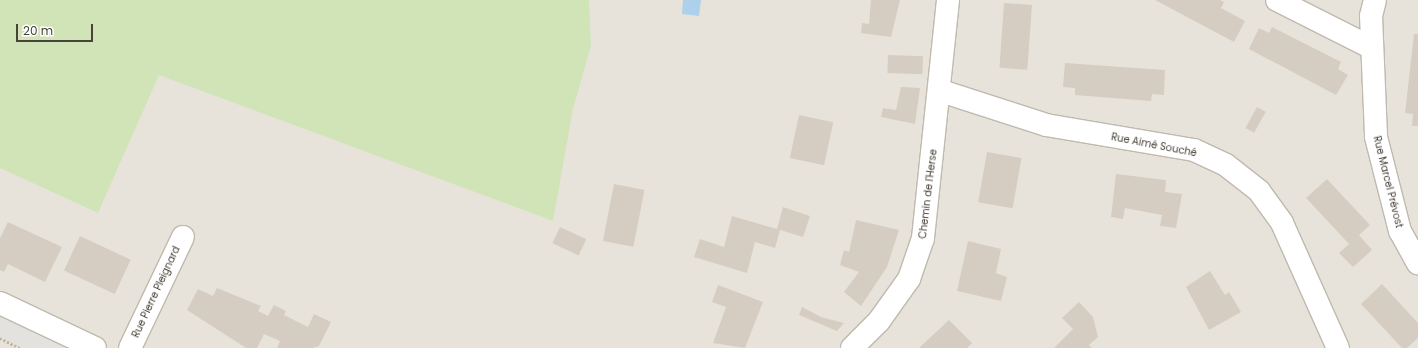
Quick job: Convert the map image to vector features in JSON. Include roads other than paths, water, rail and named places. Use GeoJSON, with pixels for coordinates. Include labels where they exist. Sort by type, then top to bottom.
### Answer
{"type":"FeatureCollection","features":[{"type":"Feature","properties":{"kind":"street","name":"Chemin de l'Herse"},"geometry":{"type":"LineString","coordinates":[[852,348],[879,321],[909,279],[923,238],[941,91],[948,0]]}},
{"type":"Feature","properties":{"kind":"street"},"geometry":{"type":"LineString","coordinates":[[1277,0],[1372,48]]}},
{"type":"Feature","properties":{"kind":"street","name":"Rue Marcel Prévost"},"geometry":{"type":"LineString","coordinates":[[1375,0],[1370,16],[1376,137],[1400,231],[1418,263]]}},
{"type":"Feature","properties":{"kind":"street","name":"Rue Aimé Souché"},"geometry":{"type":"LineString","coordinates":[[941,91],[1046,125],[1194,150],[1226,165],[1259,191],[1282,222],[1338,348]]}},
{"type":"Feature","properties":{"kind":"street","name":"Rue Pierre Pleignard"},"geometry":{"type":"LineString","coordinates":[[130,348],[182,237]]}},
{"type":"Feature","properties":{"kind":"street"},"geometry":{"type":"LineString","coordinates":[[0,303],[95,348]]}},
{"type":"Feature","properties":{"kind":"water"},"geometry":{"type":"Polygon","coordinates":[[[683,0],[701,0],[699,16],[682,14],[683,0]]]}}]}
